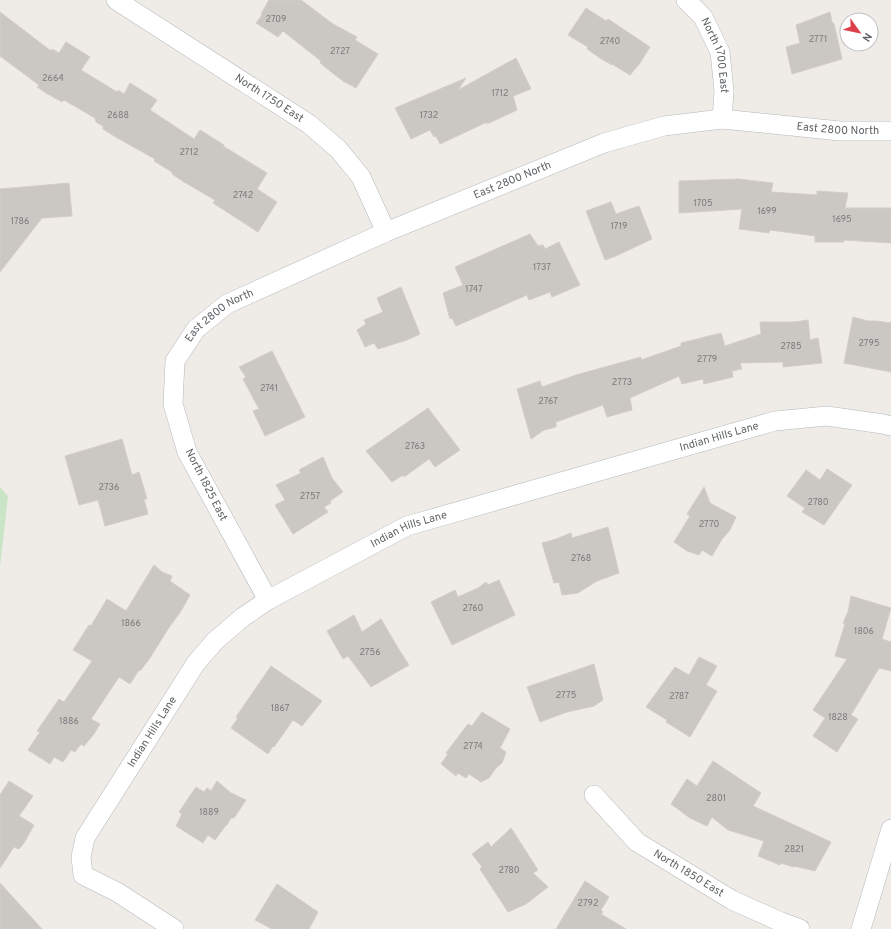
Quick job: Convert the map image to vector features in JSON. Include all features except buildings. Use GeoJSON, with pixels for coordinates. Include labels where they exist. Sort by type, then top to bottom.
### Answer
{"type":"FeatureCollection","features":[{"type":"Feature","properties":{"kind":"street","name":"North 1750 East"},"geometry":{"type":"LineString","coordinates":[[116,0],[309,124],[338,149],[361,177],[386,232]]}},
{"type":"Feature","properties":{"kind":"street","name":"North 1700 East"},"geometry":{"type":"LineString","coordinates":[[686,0],[703,17],[720,52],[724,91],[722,119]]}},
{"type":"Feature","properties":{"kind":"street","name":"East 2800 North"},"geometry":{"type":"LineString","coordinates":[[175,361],[196,329],[227,304],[386,232],[604,142],[664,126],[722,119],[840,131],[891,132]]}},
{"type":"Feature","properties":{"kind":"street","name":"North 1825 East"},"geometry":{"type":"LineString","coordinates":[[175,361],[172,404],[187,452],[268,600]]}},
{"type":"Feature","properties":{"kind":"street","name":"Indian Hills Lane"},"geometry":{"type":"LineString","coordinates":[[174,929],[117,892],[83,875],[81,857],[85,838],[196,663],[215,641],[268,600],[407,526],[775,421],[826,416],[891,426]]}},
{"type":"Feature","properties":{"kind":"street","name":"North 1850 East"},"geometry":{"type":"LineString","coordinates":[[594,795],[637,842],[732,900],[800,929]]}},
{"type":"Feature","properties":{"kind":"street"},"geometry":{"type":"LineString","coordinates":[[861,929],[891,829]]}},
{"type":"Feature","properties":{"kind":"green space"},"geometry":{"type":"Polygon","coordinates":[[[0,487],[8,496],[0,567],[0,487]]]}}]}
